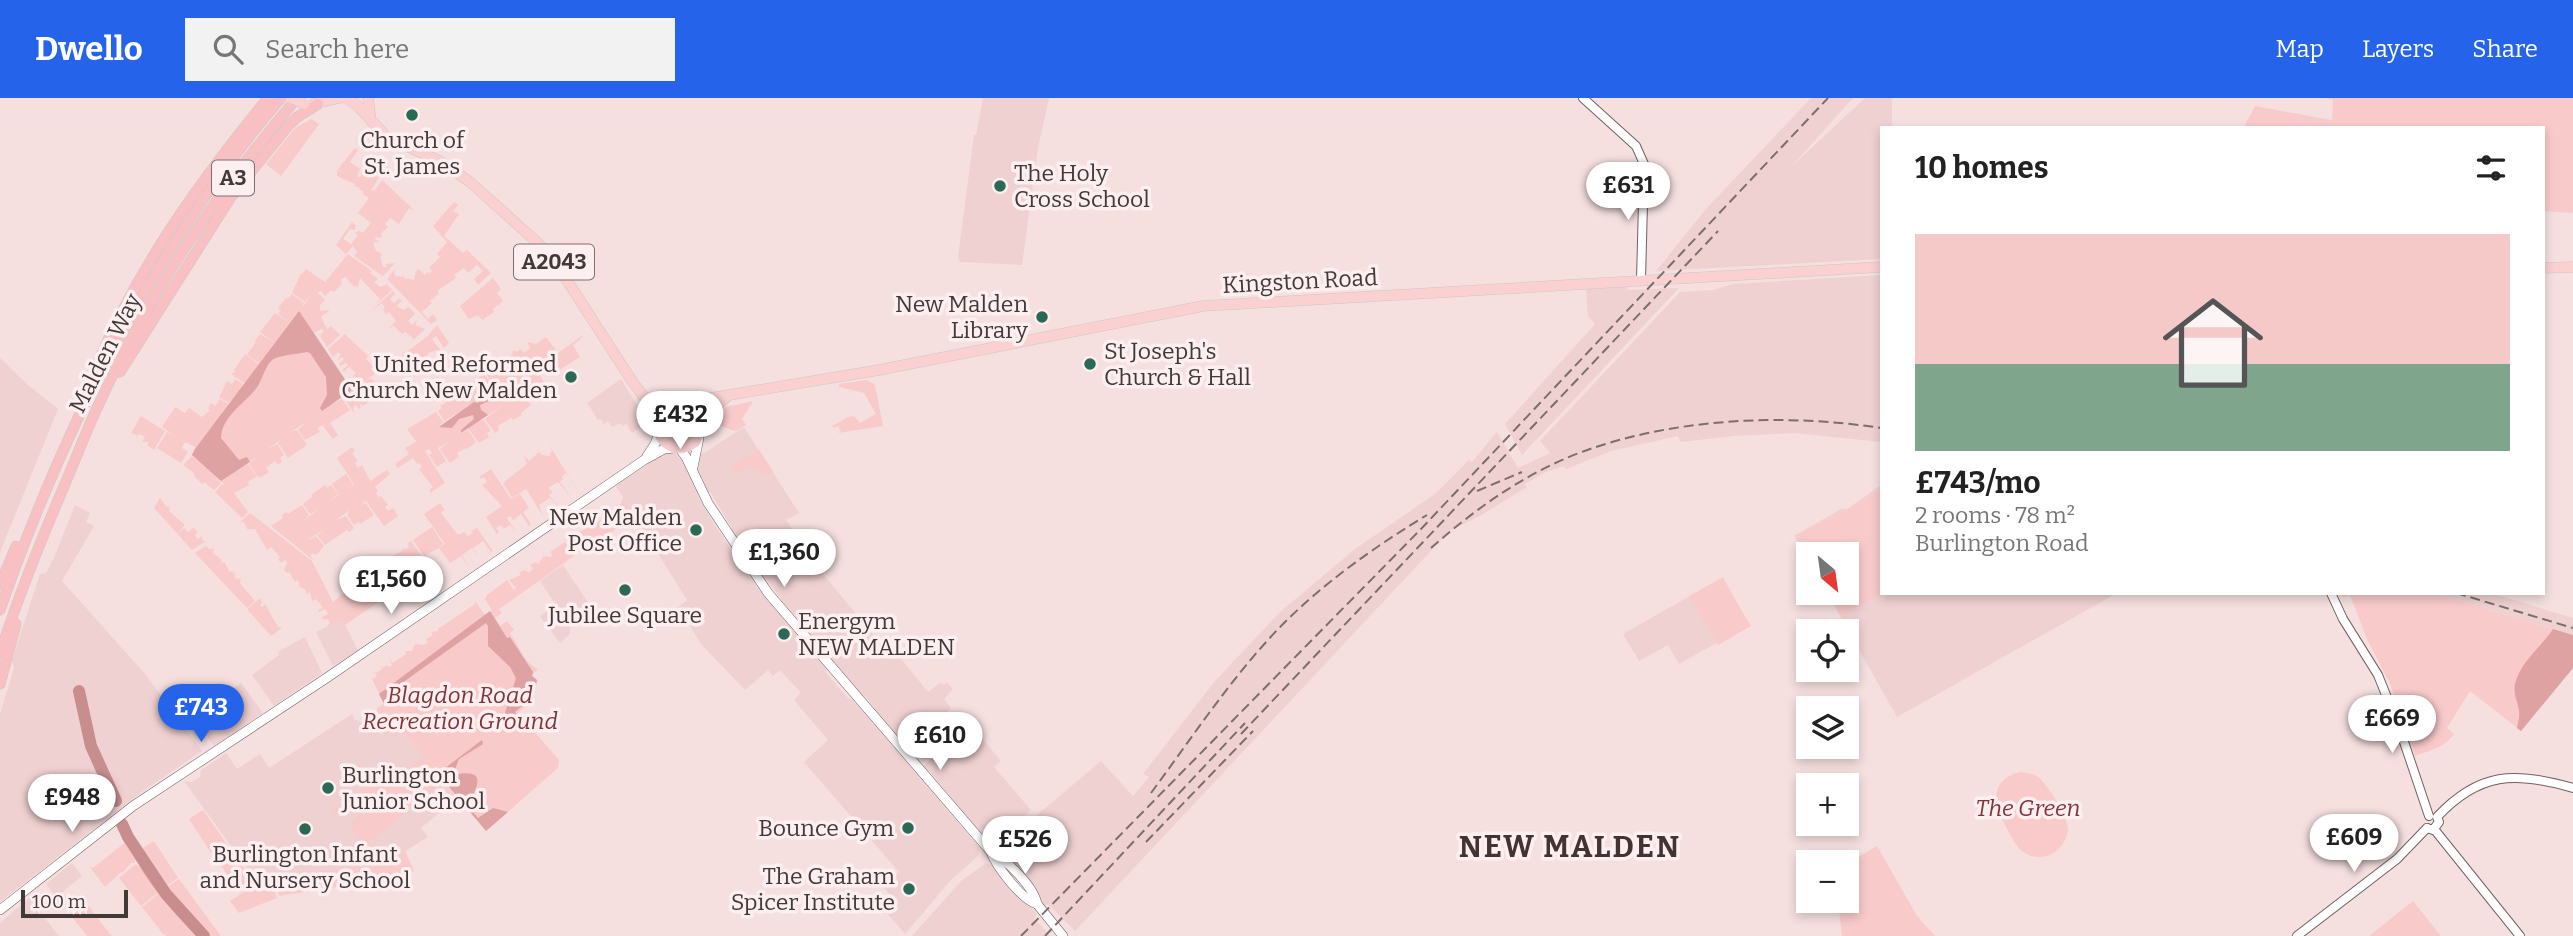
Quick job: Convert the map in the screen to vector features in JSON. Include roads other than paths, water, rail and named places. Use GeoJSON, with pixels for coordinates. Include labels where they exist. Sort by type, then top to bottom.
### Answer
{"type":"FeatureCollection","features":[{"type":"Feature","properties":{"kind":"highway"},"geometry":{"type":"LineString","coordinates":[[85,401],[105,346],[149,260],[216,163],[268,98]]}},
{"type":"Feature","properties":{"kind":"highway","name":"Malden Way"},"geometry":{"type":"LineString","coordinates":[[0,610],[31,524],[85,401],[125,323],[164,256],[224,170],[281,98]]}},
{"type":"Feature","properties":{"kind":"highway","name":"Malden Way"},"geometry":{"type":"LineString","coordinates":[[0,654],[27,576],[98,405],[136,330],[182,252],[233,177],[300,101]]}},
{"type":"Feature","properties":{"kind":"highway"},"geometry":{"type":"LineString","coordinates":[[98,405],[231,197],[287,127],[318,104]]}},
{"type":"Feature","properties":{"kind":"highway","name":"A3"},"geometry":{"type":"LineString","coordinates":[[0,584],[16,548],[31,524]]}},
{"type":"Feature","properties":{"kind":"highway","name":"A3"},"geometry":{"type":"LineString","coordinates":[[0,684],[27,576]]}},
{"type":"Feature","properties":{"kind":"main road"},"geometry":{"type":"LineString","coordinates":[[291,98],[318,104],[339,98]]}},
{"type":"Feature","properties":{"kind":"main road","name":"A2043"},"geometry":{"type":"LineString","coordinates":[[345,98],[356,104],[388,138],[440,162],[470,182],[540,244],[564,275],[626,374],[647,401],[659,428]]}},
{"type":"Feature","properties":{"kind":"main road"},"geometry":{"type":"LineString","coordinates":[[368,98],[372,121]]}},
{"type":"Feature","properties":{"kind":"main road","name":"Kingston Road"},"geometry":{"type":"LineString","coordinates":[[675,407],[693,401],[997,348],[1203,306],[1880,267]]}},
{"type":"Feature","properties":{"kind":"main road"},"geometry":{"type":"LineString","coordinates":[[2545,268],[2573,267]]}},
{"type":"Feature","properties":{"kind":"main road"},"geometry":{"type":"LineString","coordinates":[[0,911],[133,806],[328,677],[644,460],[664,449],[691,446],[717,405],[728,396]]}},
{"type":"Feature","properties":{"kind":"main road"},"geometry":{"type":"LineString","coordinates":[[647,401],[695,411],[701,420],[693,470]]}},
{"type":"Feature","properties":{"kind":"main road"},"geometry":{"type":"LineString","coordinates":[[644,460],[655,444],[663,414],[675,407]]}},
{"type":"Feature","properties":{"kind":"main road"},"geometry":{"type":"LineString","coordinates":[[659,428],[666,444],[677,448],[693,470],[708,503],[768,593],[991,852],[1002,857],[1015,872],[1063,936]]}},
{"type":"Feature","properties":{"kind":"street"},"geometry":{"type":"LineString","coordinates":[[1583,98],[1636,146],[1644,164],[1641,280]]}},
{"type":"Feature","properties":{"kind":"street"},"geometry":{"type":"LineString","coordinates":[[2297,936],[2439,824],[2433,817],[2375,668],[2347,626],[2331,595]]}},
{"type":"Feature","properties":{"kind":"street"},"geometry":{"type":"LineString","coordinates":[[2433,817],[2467,790],[2497,779],[2530,779],[2573,788]]}},
{"type":"Feature","properties":{"kind":"street"},"geometry":{"type":"LineString","coordinates":[[2431,828],[2520,936]]}},
{"type":"Feature","properties":{"kind":"waterway"},"geometry":{"type":"LineString","coordinates":[[79,691],[91,746],[116,801]]}},
{"type":"Feature","properties":{"kind":"waterway"},"geometry":{"type":"LineString","coordinates":[[122,824],[166,894],[204,936]]}},
{"type":"Feature","properties":{"kind":"railway"},"geometry":{"type":"LineString","coordinates":[[1021,936],[1421,529],[1828,98]]}},
{"type":"Feature","properties":{"kind":"railway"},"geometry":{"type":"LineString","coordinates":[[1241,734],[1718,231]]}},
{"type":"Feature","properties":{"kind":"railway"},"geometry":{"type":"LineString","coordinates":[[1431,548],[1483,506],[1520,482],[1579,453],[1615,441],[1690,426],[1767,420],[1844,423],[1880,428]]}},
{"type":"Feature","properties":{"kind":"railway"},"geometry":{"type":"LineString","coordinates":[[1477,491],[1522,472]]}},
{"type":"Feature","properties":{"kind":"railway"},"geometry":{"type":"LineString","coordinates":[[1151,793],[1232,683],[1286,621],[1354,564],[1427,515]]}},
{"type":"Feature","properties":{"kind":"railway"},"geometry":{"type":"LineString","coordinates":[[2463,595],[2573,628]]}},
{"type":"Feature","properties":{"kind":"railway"},"geometry":{"type":"LineString","coordinates":[[1045,936],[1245,723]]}},
{"type":"Feature","properties":{"kind":"railway"},"geometry":{"type":"LineString","coordinates":[[1146,842],[1253,731]]}},
{"type":"Feature","properties":{"kind":"place","name":"Church of St. James"},"geometry":{"type":"Point","coordinates":[412,115]}},
{"type":"Feature","properties":{"kind":"place","name":"The Holy Cross School"},"geometry":{"type":"Point","coordinates":[1000,186]}},
{"type":"Feature","properties":{"kind":"place","name":"New Malden Library"},"geometry":{"type":"Point","coordinates":[1042,317]}},
{"type":"Feature","properties":{"kind":"place","name":"St Joseph's Church & Hall"},"geometry":{"type":"Point","coordinates":[1090,364]}},
{"type":"Feature","properties":{"kind":"place","name":"United Reformed Church New Malden"},"geometry":{"type":"Point","coordinates":[571,377]}},
{"type":"Feature","properties":{"kind":"place","name":"New Malden Post Office"},"geometry":{"type":"Point","coordinates":[696,530]}},
{"type":"Feature","properties":{"kind":"place","name":"Jubilee Square"},"geometry":{"type":"Point","coordinates":[625,590]}},
{"type":"Feature","properties":{"kind":"place","name":"Energym NEW MALDEN"},"geometry":{"type":"Point","coordinates":[784,634]}},
{"type":"Feature","properties":{"kind":"place","name":"Burlington Junior School"},"geometry":{"type":"Point","coordinates":[328,788]}},
{"type":"Feature","properties":{"kind":"place","name":"Bounce Gym"},"geometry":{"type":"Point","coordinates":[908,828]}},
{"type":"Feature","properties":{"kind":"place","name":"Burlington Infant and Nursery School"},"geometry":{"type":"Point","coordinates":[305,829]}},
{"type":"Feature","properties":{"kind":"place","name":"The Graham Spicer Institute"},"geometry":{"type":"Point","coordinates":[909,889]}},
{"type":"Feature","properties":{"kind":"district","name":"NEW MALDEN"},"geometry":{"type":"Point","coordinates":[1570,847]}},
{"type":"Feature","properties":{"kind":"park label","name":"Blagdon Road Recreation Ground"},"geometry":{"type":"Point","coordinates":[460,708]}},
{"type":"Feature","properties":{"kind":"park label","name":"The Green"},"geometry":{"type":"Point","coordinates":[2028,808]}}]}
